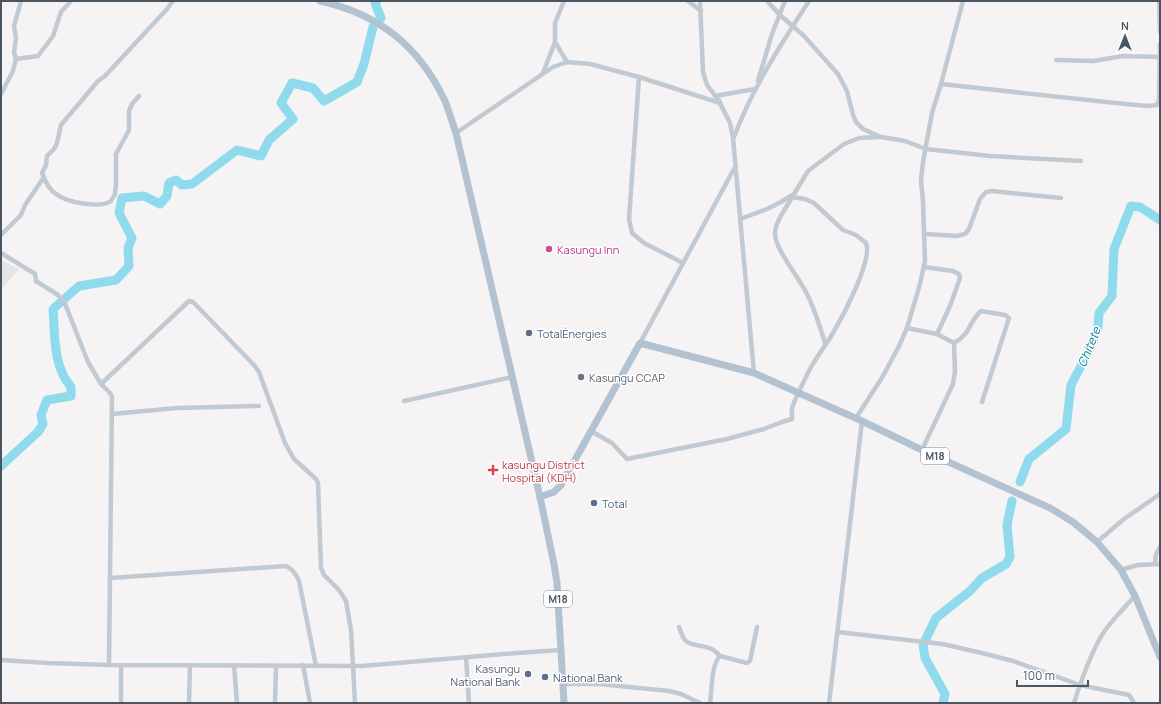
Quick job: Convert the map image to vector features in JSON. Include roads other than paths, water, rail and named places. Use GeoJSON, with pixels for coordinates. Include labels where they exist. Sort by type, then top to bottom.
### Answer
{"type":"FeatureCollection","features":[{"type":"Feature","properties":{"kind":"main road"},"geometry":{"type":"LineString","coordinates":[[320,1],[334,3],[367,17],[389,30],[413,51],[432,76],[445,102],[456,133],[540,496],[558,490],[640,343]]}},
{"type":"Feature","properties":{"kind":"main road","name":"M18"},"geometry":{"type":"LineString","coordinates":[[640,343],[754,374],[859,420],[1050,508],[1073,522],[1097,542],[1121,570],[1135,596],[1160,658]]}},
{"type":"Feature","properties":{"kind":"main road","name":"M18"},"geometry":{"type":"LineString","coordinates":[[540,496],[556,573],[564,703]]}},
{"type":"Feature","properties":{"kind":"street"},"geometry":{"type":"LineString","coordinates":[[1,94],[13,71],[16,60],[14,52],[16,38],[14,26],[21,1]]}},
{"type":"Feature","properties":{"kind":"street"},"geometry":{"type":"LineString","coordinates":[[16,60],[38,56],[53,36],[60,12],[71,1]]}},
{"type":"Feature","properties":{"kind":"street"},"geometry":{"type":"LineString","coordinates":[[139,96],[129,110],[128,130],[116,154],[115,194],[111,201],[106,203],[85,204],[64,198],[52,191],[42,173],[46,166],[46,159],[56,146],[61,125],[98,82],[106,76],[134,46],[173,1]]}},
{"type":"Feature","properties":{"kind":"street"},"geometry":{"type":"LineString","coordinates":[[543,74],[555,42],[555,23],[564,1]]}},
{"type":"Feature","properties":{"kind":"street"},"geometry":{"type":"LineString","coordinates":[[688,1],[701,10]]}},
{"type":"Feature","properties":{"kind":"street"},"geometry":{"type":"LineString","coordinates":[[700,1],[703,72],[707,85],[720,103],[730,123],[733,138],[754,374]]}},
{"type":"Feature","properties":{"kind":"street"},"geometry":{"type":"LineString","coordinates":[[767,1],[780,15],[794,26],[826,59],[838,74],[846,91],[856,122],[863,129],[881,137],[905,142],[926,149],[990,156],[1081,161]]}},
{"type":"Feature","properties":{"kind":"street"},"geometry":{"type":"LineString","coordinates":[[756,88],[767,49],[785,1]]}},
{"type":"Feature","properties":{"kind":"street"},"geometry":{"type":"LineString","coordinates":[[733,138],[744,110],[756,88],[810,1]]}},
{"type":"Feature","properties":{"kind":"street"},"geometry":{"type":"LineString","coordinates":[[828,703],[838,632],[859,420],[890,364],[907,328],[915,304],[924,267],[925,234],[921,181],[926,149],[932,113],[963,1]]}},
{"type":"Feature","properties":{"kind":"street"},"geometry":{"type":"LineString","coordinates":[[1159,1],[1160,32]]}},
{"type":"Feature","properties":{"kind":"street"},"geometry":{"type":"LineString","coordinates":[[555,42],[568,62]]}},
{"type":"Feature","properties":{"kind":"street"},"geometry":{"type":"LineString","coordinates":[[941,84],[1126,104],[1148,106],[1156,105],[1159,100],[1160,44]]}},
{"type":"Feature","properties":{"kind":"street"},"geometry":{"type":"LineString","coordinates":[[1056,60],[1093,61],[1123,56],[1160,57]]}},
{"type":"Feature","properties":{"kind":"street"},"geometry":{"type":"LineString","coordinates":[[456,133],[552,67],[568,62],[590,64],[639,77],[720,103]]}},
{"type":"Feature","properties":{"kind":"street"},"geometry":{"type":"LineString","coordinates":[[639,77],[629,219],[632,232],[644,243],[683,263]]}},
{"type":"Feature","properties":{"kind":"street"},"geometry":{"type":"LineString","coordinates":[[715,96],[756,88]]}},
{"type":"Feature","properties":{"kind":"street"},"geometry":{"type":"LineString","coordinates":[[825,343],[808,294],[779,248],[775,235],[777,223],[808,171],[844,144],[859,138],[881,137]]}},
{"type":"Feature","properties":{"kind":"street"},"geometry":{"type":"LineString","coordinates":[[640,343],[736,167]]}},
{"type":"Feature","properties":{"kind":"street"},"geometry":{"type":"LineString","coordinates":[[1,235],[21,215],[24,205],[44,178]]}},
{"type":"Feature","properties":{"kind":"street"},"geometry":{"type":"LineString","coordinates":[[925,234],[957,236],[965,234],[969,229],[980,199],[986,192],[992,191],[1061,198]]}},
{"type":"Feature","properties":{"kind":"street"},"geometry":{"type":"LineString","coordinates":[[591,431],[612,443],[627,459],[727,439],[792,420],[792,408],[812,364],[832,334],[850,302],[861,275],[868,253],[868,247],[866,243],[856,235],[843,230],[814,202],[793,196],[767,209],[740,219]]}},
{"type":"Feature","properties":{"kind":"street"},"geometry":{"type":"LineString","coordinates":[[1,253],[36,274],[36,281],[62,298],[71,316],[88,362],[101,384],[112,397],[109,664]]}},
{"type":"Feature","properties":{"kind":"street"},"geometry":{"type":"LineString","coordinates":[[924,267],[953,271],[959,274],[960,278],[950,306],[937,334]]}},
{"type":"Feature","properties":{"kind":"street"},"geometry":{"type":"LineString","coordinates":[[101,384],[189,301],[192,302],[254,364],[259,372],[285,443],[294,459],[316,479],[318,483],[321,568],[324,574],[339,590],[346,601],[351,630],[355,703]]}},
{"type":"Feature","properties":{"kind":"street"},"geometry":{"type":"LineString","coordinates":[[954,343],[962,338],[981,311],[1005,315],[1009,318],[982,402]]}},
{"type":"Feature","properties":{"kind":"street"},"geometry":{"type":"LineString","coordinates":[[907,328],[937,334],[954,343]]}},
{"type":"Feature","properties":{"kind":"street"},"geometry":{"type":"LineString","coordinates":[[922,450],[953,384],[955,371],[954,343]]}},
{"type":"Feature","properties":{"kind":"street"},"geometry":{"type":"LineString","coordinates":[[404,401],[512,377]]}},
{"type":"Feature","properties":{"kind":"street"},"geometry":{"type":"LineString","coordinates":[[112,414],[177,408],[259,406]]}},
{"type":"Feature","properties":{"kind":"street"},"geometry":{"type":"LineString","coordinates":[[1097,542],[1124,518],[1160,494]]}},
{"type":"Feature","properties":{"kind":"street"},"geometry":{"type":"LineString","coordinates":[[1121,570],[1138,565],[1157,564],[1156,554],[1160,546]]}},
{"type":"Feature","properties":{"kind":"street"},"geometry":{"type":"LineString","coordinates":[[110,578],[289,567],[294,571],[299,581],[316,666]]}},
{"type":"Feature","properties":{"kind":"street"},"geometry":{"type":"LineString","coordinates":[[1074,703],[1100,638],[1135,596]]}},
{"type":"Feature","properties":{"kind":"street"},"geometry":{"type":"LineString","coordinates":[[679,627],[684,640],[711,648],[720,656],[747,663],[750,661],[757,627]]}},
{"type":"Feature","properties":{"kind":"street"},"geometry":{"type":"LineString","coordinates":[[838,632],[942,644],[978,652],[1013,661],[1080,685],[1129,695],[1134,703]]}},
{"type":"Feature","properties":{"kind":"street"},"geometry":{"type":"LineString","coordinates":[[1,660],[48,663],[352,666],[561,650]]}},
{"type":"Feature","properties":{"kind":"street"},"geometry":{"type":"LineString","coordinates":[[710,703],[713,673],[716,659],[720,656]]}},
{"type":"Feature","properties":{"kind":"street"},"geometry":{"type":"LineString","coordinates":[[466,657],[469,703]]}},
{"type":"Feature","properties":{"kind":"street"},"geometry":{"type":"LineString","coordinates":[[121,664],[121,703]]}},
{"type":"Feature","properties":{"kind":"street"},"geometry":{"type":"LineString","coordinates":[[188,703],[190,665]]}},
{"type":"Feature","properties":{"kind":"street"},"geometry":{"type":"LineString","coordinates":[[234,665],[237,703]]}},
{"type":"Feature","properties":{"kind":"street"},"geometry":{"type":"LineString","coordinates":[[303,665],[310,703]]}},
{"type":"Feature","properties":{"kind":"street"},"geometry":{"type":"LineString","coordinates":[[275,703],[276,666]]}},
{"type":"Feature","properties":{"kind":"street"},"geometry":{"type":"LineString","coordinates":[[563,684],[598,684],[669,691],[681,694],[700,703]]}},
{"type":"Feature","properties":{"kind":"waterway"},"geometry":{"type":"LineString","coordinates":[[377,1],[375,3],[381,18]]}},
{"type":"Feature","properties":{"kind":"waterway"},"geometry":{"type":"LineString","coordinates":[[1,466],[38,432],[43,424],[41,415],[47,400],[71,396],[71,387],[65,379],[58,360],[53,309],[79,286],[116,280],[129,266],[128,248],[132,238],[119,213],[122,198],[144,196],[160,204],[167,196],[169,183],[176,180],[182,185],[192,184],[237,150],[261,156],[269,140],[293,119],[281,103],[292,83],[313,88],[324,101],[357,82],[364,64],[373,27]]}},
{"type":"Feature","properties":{"kind":"waterway","name":"Chitete"},"geometry":{"type":"LineString","coordinates":[[1020,482],[1029,459],[1066,429],[1071,385],[1089,351],[1098,328],[1099,313],[1112,296],[1114,249],[1131,206],[1140,207],[1160,220]]}},
{"type":"Feature","properties":{"kind":"waterway","name":"Chitete"},"geometry":{"type":"LineString","coordinates":[[943,703],[945,694],[925,658],[923,645],[936,618],[970,591],[982,578],[1006,564],[1010,557],[1007,525],[1012,501]]}},
{"type":"Feature","properties":{"kind":"place","name":"Kasungu Inn"},"geometry":{"type":"Point","coordinates":[549,249]}},
{"type":"Feature","properties":{"kind":"place","name":"TotalÉnergies"},"geometry":{"type":"Point","coordinates":[529,333]}},
{"type":"Feature","properties":{"kind":"place","name":"Kasungu CCAP"},"geometry":{"type":"Point","coordinates":[581,377]}},
{"type":"Feature","properties":{"kind":"place","name":"kasungu District Hospital (KDH)"},"geometry":{"type":"Point","coordinates":[493,470]}},
{"type":"Feature","properties":{"kind":"place","name":"Total"},"geometry":{"type":"Point","coordinates":[594,503]}},
{"type":"Feature","properties":{"kind":"place","name":"Kasungu National Bank"},"geometry":{"type":"Point","coordinates":[528,674]}},
{"type":"Feature","properties":{"kind":"place","name":"National Bank"},"geometry":{"type":"Point","coordinates":[545,677]}}]}
